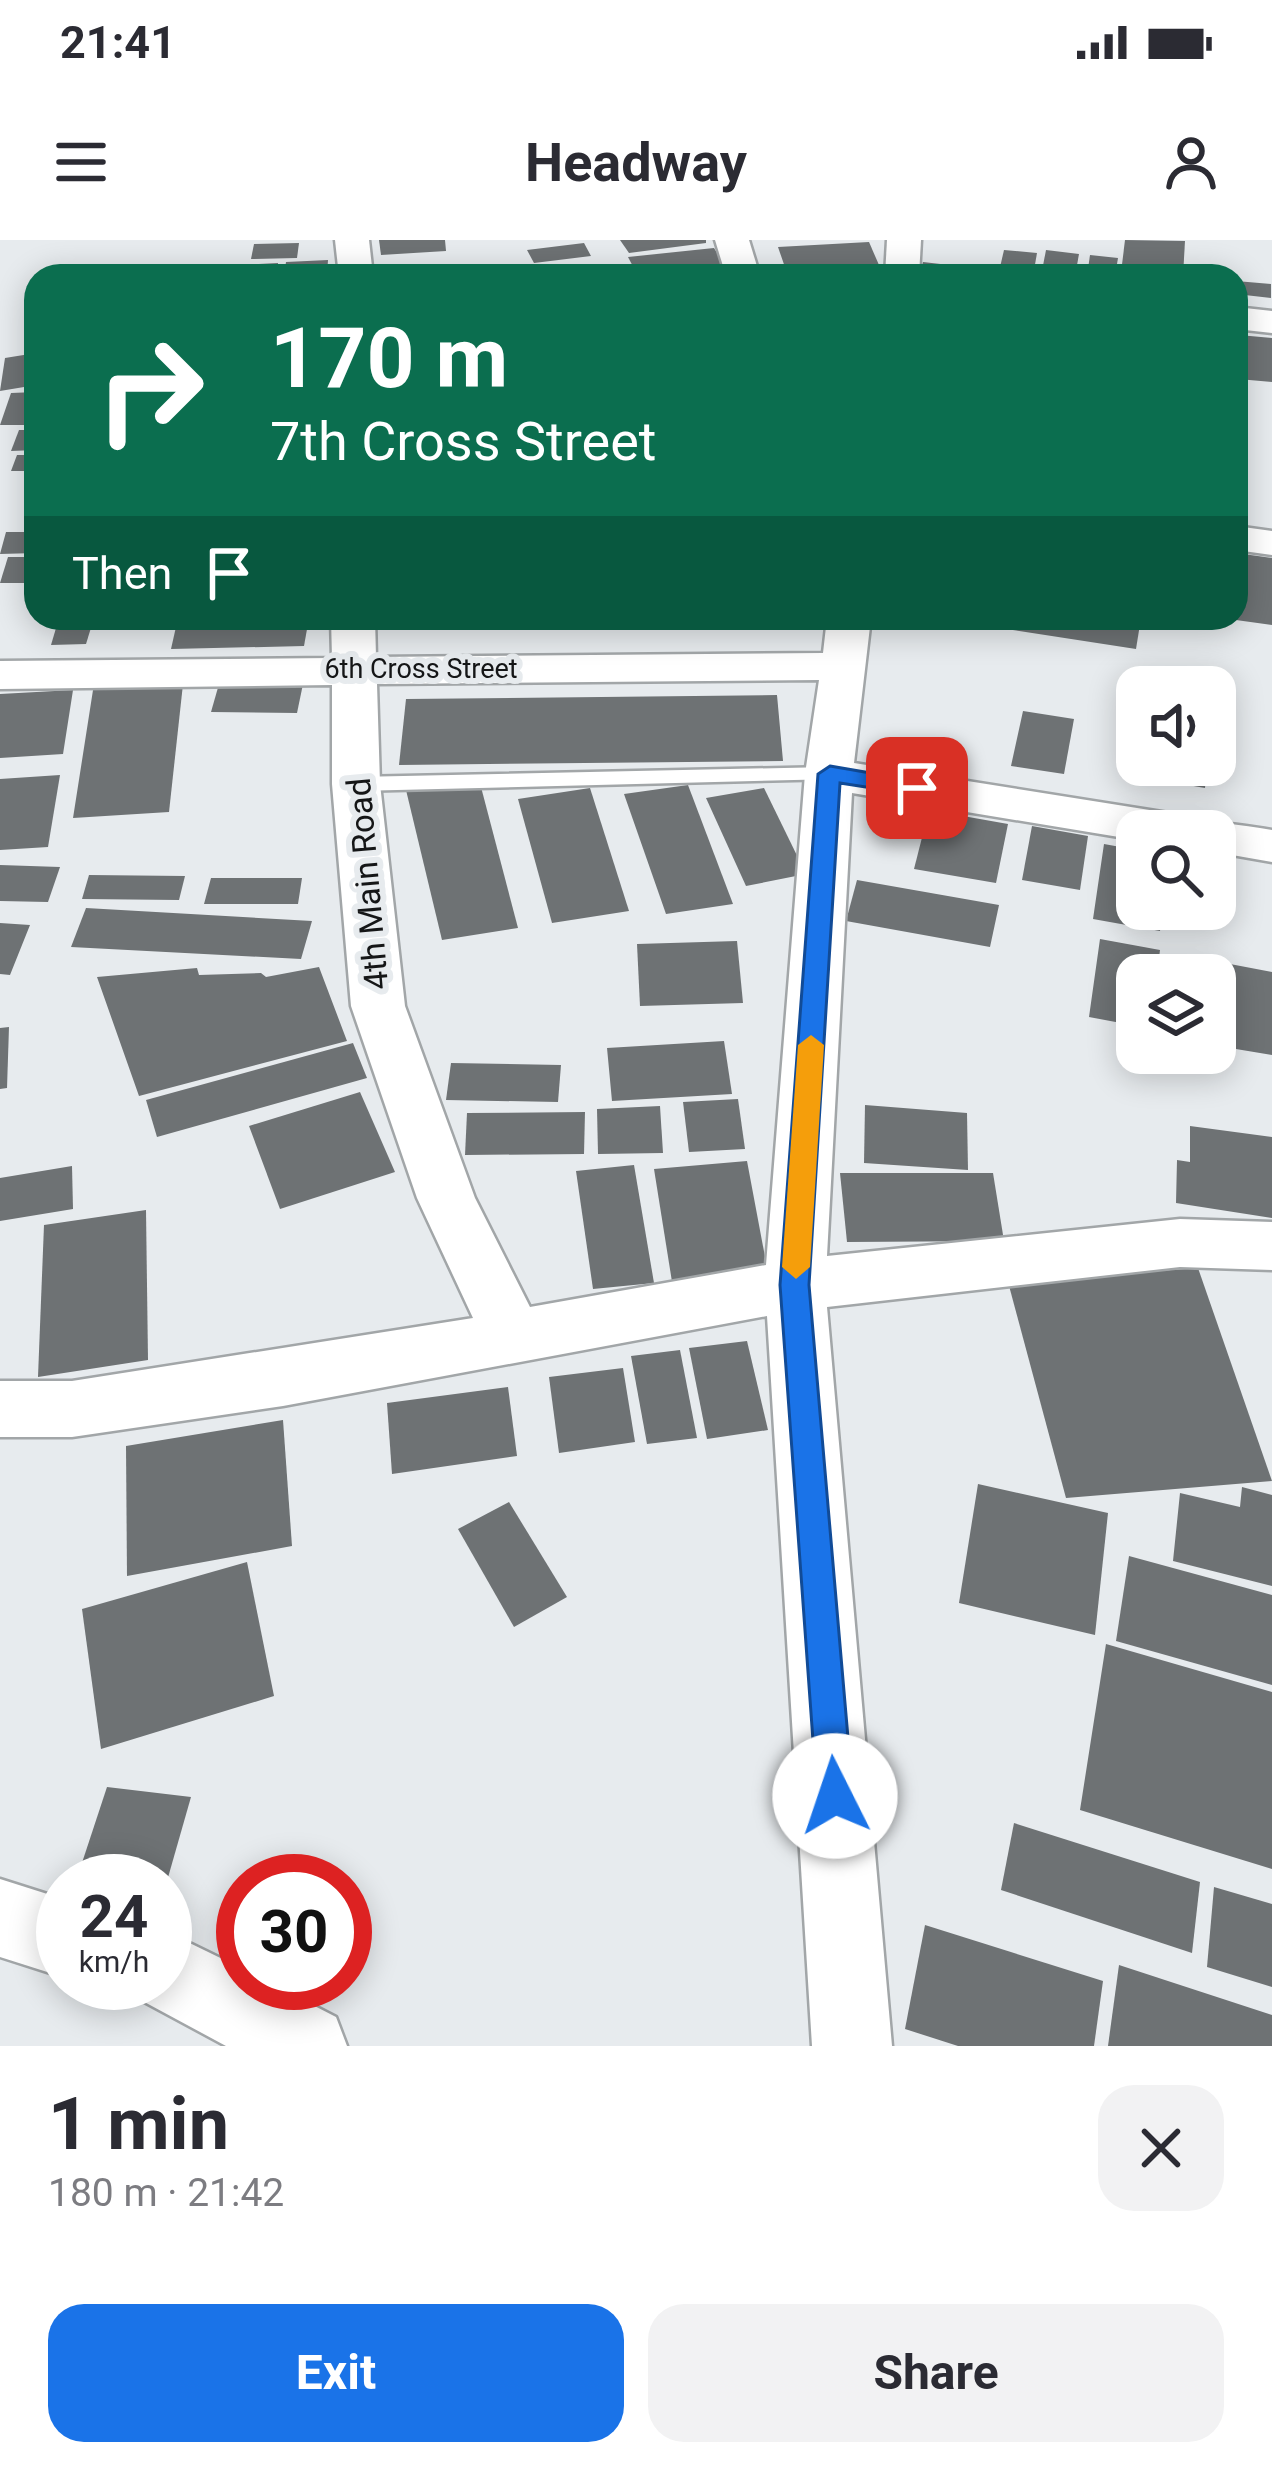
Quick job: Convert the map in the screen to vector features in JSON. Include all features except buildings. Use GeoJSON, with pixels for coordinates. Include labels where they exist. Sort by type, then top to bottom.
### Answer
{"type":"FeatureCollection","features":[{"type":"Feature","properties":{"kind":"street","name":"6th Cross Street"},"geometry":{"type":"LineString","coordinates":[[0,675],[352,644],[846,642]]}},
{"type":"Feature","properties":{"kind":"street"},"geometry":{"type":"LineString","coordinates":[[846,642],[830,774],[795,1285],[852,2046]]}},
{"type":"Feature","properties":{"kind":"street","name":"4th Main Road"},"geometry":{"type":"LineString","coordinates":[[352,644],[356,784],[378,1006],[446,1198],[514,1338]]}},
{"type":"Feature","properties":{"kind":"street"},"geometry":{"type":"LineString","coordinates":[[830,774],[1116,820]]}},
{"type":"Feature","properties":{"kind":"street"},"geometry":{"type":"LineString","coordinates":[[1236,840],[1272,846]]}},
{"type":"Feature","properties":{"kind":"street"},"geometry":{"type":"LineString","coordinates":[[0,1408],[72,1409],[514,1338],[795,1285],[1180,1243],[1272,1246]]}},
{"type":"Feature","properties":{"kind":"street"},"geometry":{"type":"LineString","coordinates":[[0,1918],[36,1929]]}},
{"type":"Feature","properties":{"kind":"street"},"geometry":{"type":"LineString","coordinates":[[192,1984],[307,2046]]}},
{"type":"Feature","properties":{"kind":"lane"},"geometry":{"type":"LineString","coordinates":[[356,784],[830,774]]}},
{"type":"Feature","properties":{"kind":"slow traffic"},"geometry":{"type":"LineString","coordinates":[[796,1267],[811,1045]]}},
{"type":"Feature","properties":{"kind":"route"},"geometry":{"type":"LineString","coordinates":[[835,1796],[795,1285],[830,774],[917,788]]}}]}
